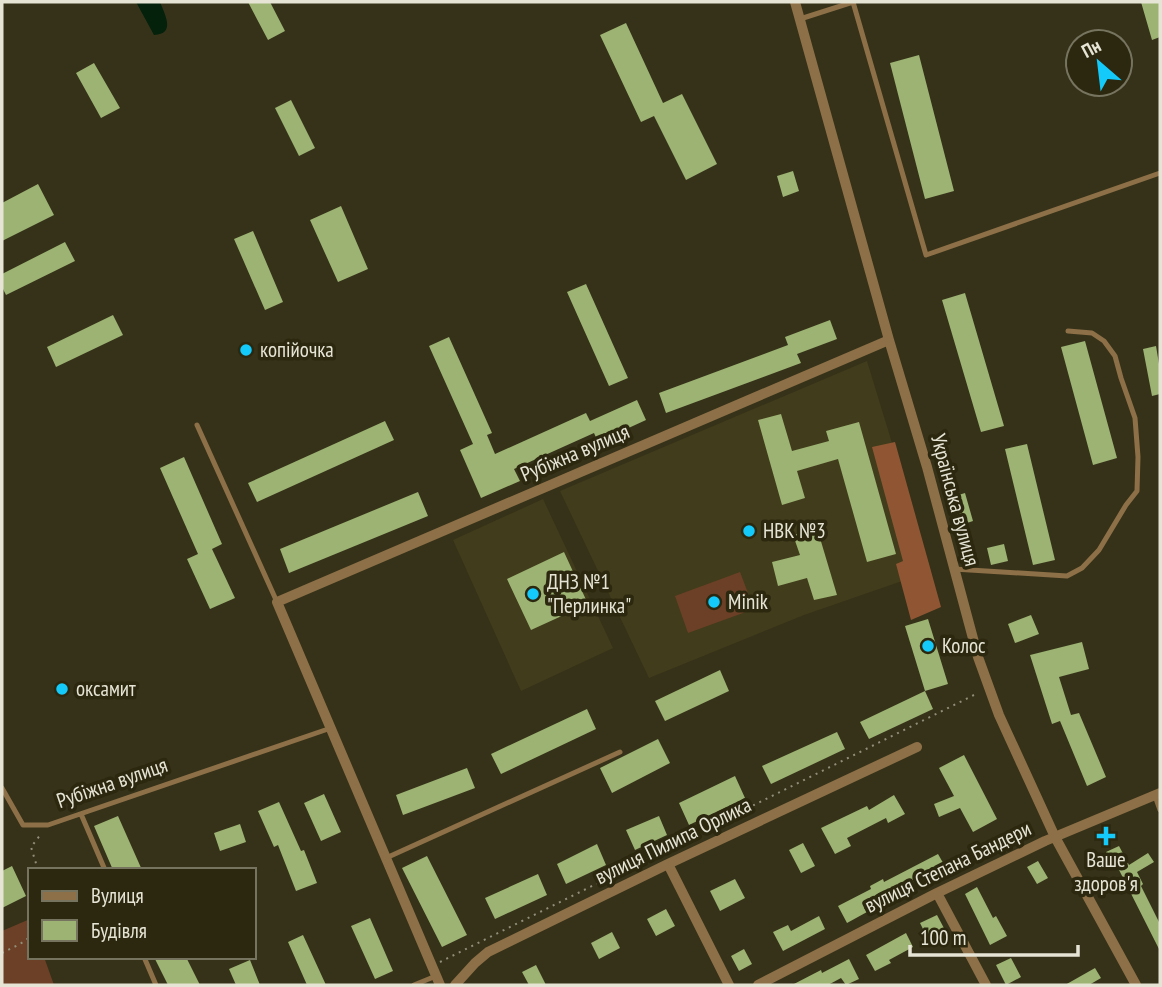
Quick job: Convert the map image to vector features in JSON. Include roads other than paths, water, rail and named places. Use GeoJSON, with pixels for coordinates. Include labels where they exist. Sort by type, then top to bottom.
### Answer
{"type":"FeatureCollection","features":[{"type":"Feature","properties":{"kind":"street","name":"Українська вулиця"},"geometry":{"type":"LineString","coordinates":[[795,2],[978,657],[999,715],[1055,837],[1136,985]]}},
{"type":"Feature","properties":{"kind":"street","name":"Рубіжна вулиця"},"geometry":{"type":"LineString","coordinates":[[276,602],[890,340]]}},
{"type":"Feature","properties":{"kind":"street"},"geometry":{"type":"LineString","coordinates":[[276,602],[436,976]]}},
{"type":"Feature","properties":{"kind":"street","name":"вулиця Пилипа Орлика"},"geometry":{"type":"LineString","coordinates":[[455,985],[475,962],[488,952],[917,747]]}},
{"type":"Feature","properties":{"kind":"street","name":"вулиця Степана Бандери"},"geometry":{"type":"LineString","coordinates":[[758,985],[937,893],[1055,837],[1158,794]]}},
{"type":"Feature","properties":{"kind":"street"},"geometry":{"type":"LineString","coordinates":[[668,864],[729,985]]}},
{"type":"Feature","properties":{"kind":"street"},"geometry":{"type":"LineString","coordinates":[[937,893],[986,985]]}},
{"type":"Feature","properties":{"kind":"lane"},"geometry":{"type":"LineString","coordinates":[[800,19],[853,2],[926,255],[1160,173]]}},
{"type":"Feature","properties":{"kind":"lane"},"geometry":{"type":"LineString","coordinates":[[954,569],[1067,576],[1082,568],[1099,551],[1137,491],[1135,418],[1115,356],[1104,341],[1092,334],[1068,331]]}},
{"type":"Feature","properties":{"kind":"lane"},"geometry":{"type":"LineString","coordinates":[[197,425],[276,602]]}},
{"type":"Feature","properties":{"kind":"lane","name":"Рубіжна вулиця"},"geometry":{"type":"LineString","coordinates":[[2,788],[23,825],[48,825],[331,728]]}},
{"type":"Feature","properties":{"kind":"lane"},"geometry":{"type":"LineString","coordinates":[[386,858],[620,752]]}},
{"type":"Feature","properties":{"kind":"lane"},"geometry":{"type":"LineString","coordinates":[[1158,794],[1160,810]]}},
{"type":"Feature","properties":{"kind":"lane"},"geometry":{"type":"LineString","coordinates":[[81,814],[104,868]]}},
{"type":"Feature","properties":{"kind":"lane"},"geometry":{"type":"LineString","coordinates":[[145,959],[156,985]]}},
{"type":"Feature","properties":{"kind":"lane"},"geometry":{"type":"LineString","coordinates":[[414,985],[436,976]]}},
{"type":"Feature","properties":{"kind":"place","name":"копійочка"},"geometry":{"type":"Point","coordinates":[246,350]}},
{"type":"Feature","properties":{"kind":"place","name":"НВК №3"},"geometry":{"type":"Point","coordinates":[749,531]}},
{"type":"Feature","properties":{"kind":"place","name":"ДНЗ №1 \"Перлинка\""},"geometry":{"type":"Point","coordinates":[533,594]}},
{"type":"Feature","properties":{"kind":"place","name":"Minik"},"geometry":{"type":"Point","coordinates":[714,602]}},
{"type":"Feature","properties":{"kind":"place","name":"Колос"},"geometry":{"type":"Point","coordinates":[928,646]}},
{"type":"Feature","properties":{"kind":"place","name":"оксамит"},"geometry":{"type":"Point","coordinates":[62,689]}},
{"type":"Feature","properties":{"kind":"place","name":"Ваше здоров'я"},"geometry":{"type":"Point","coordinates":[1106,836]}}]}
